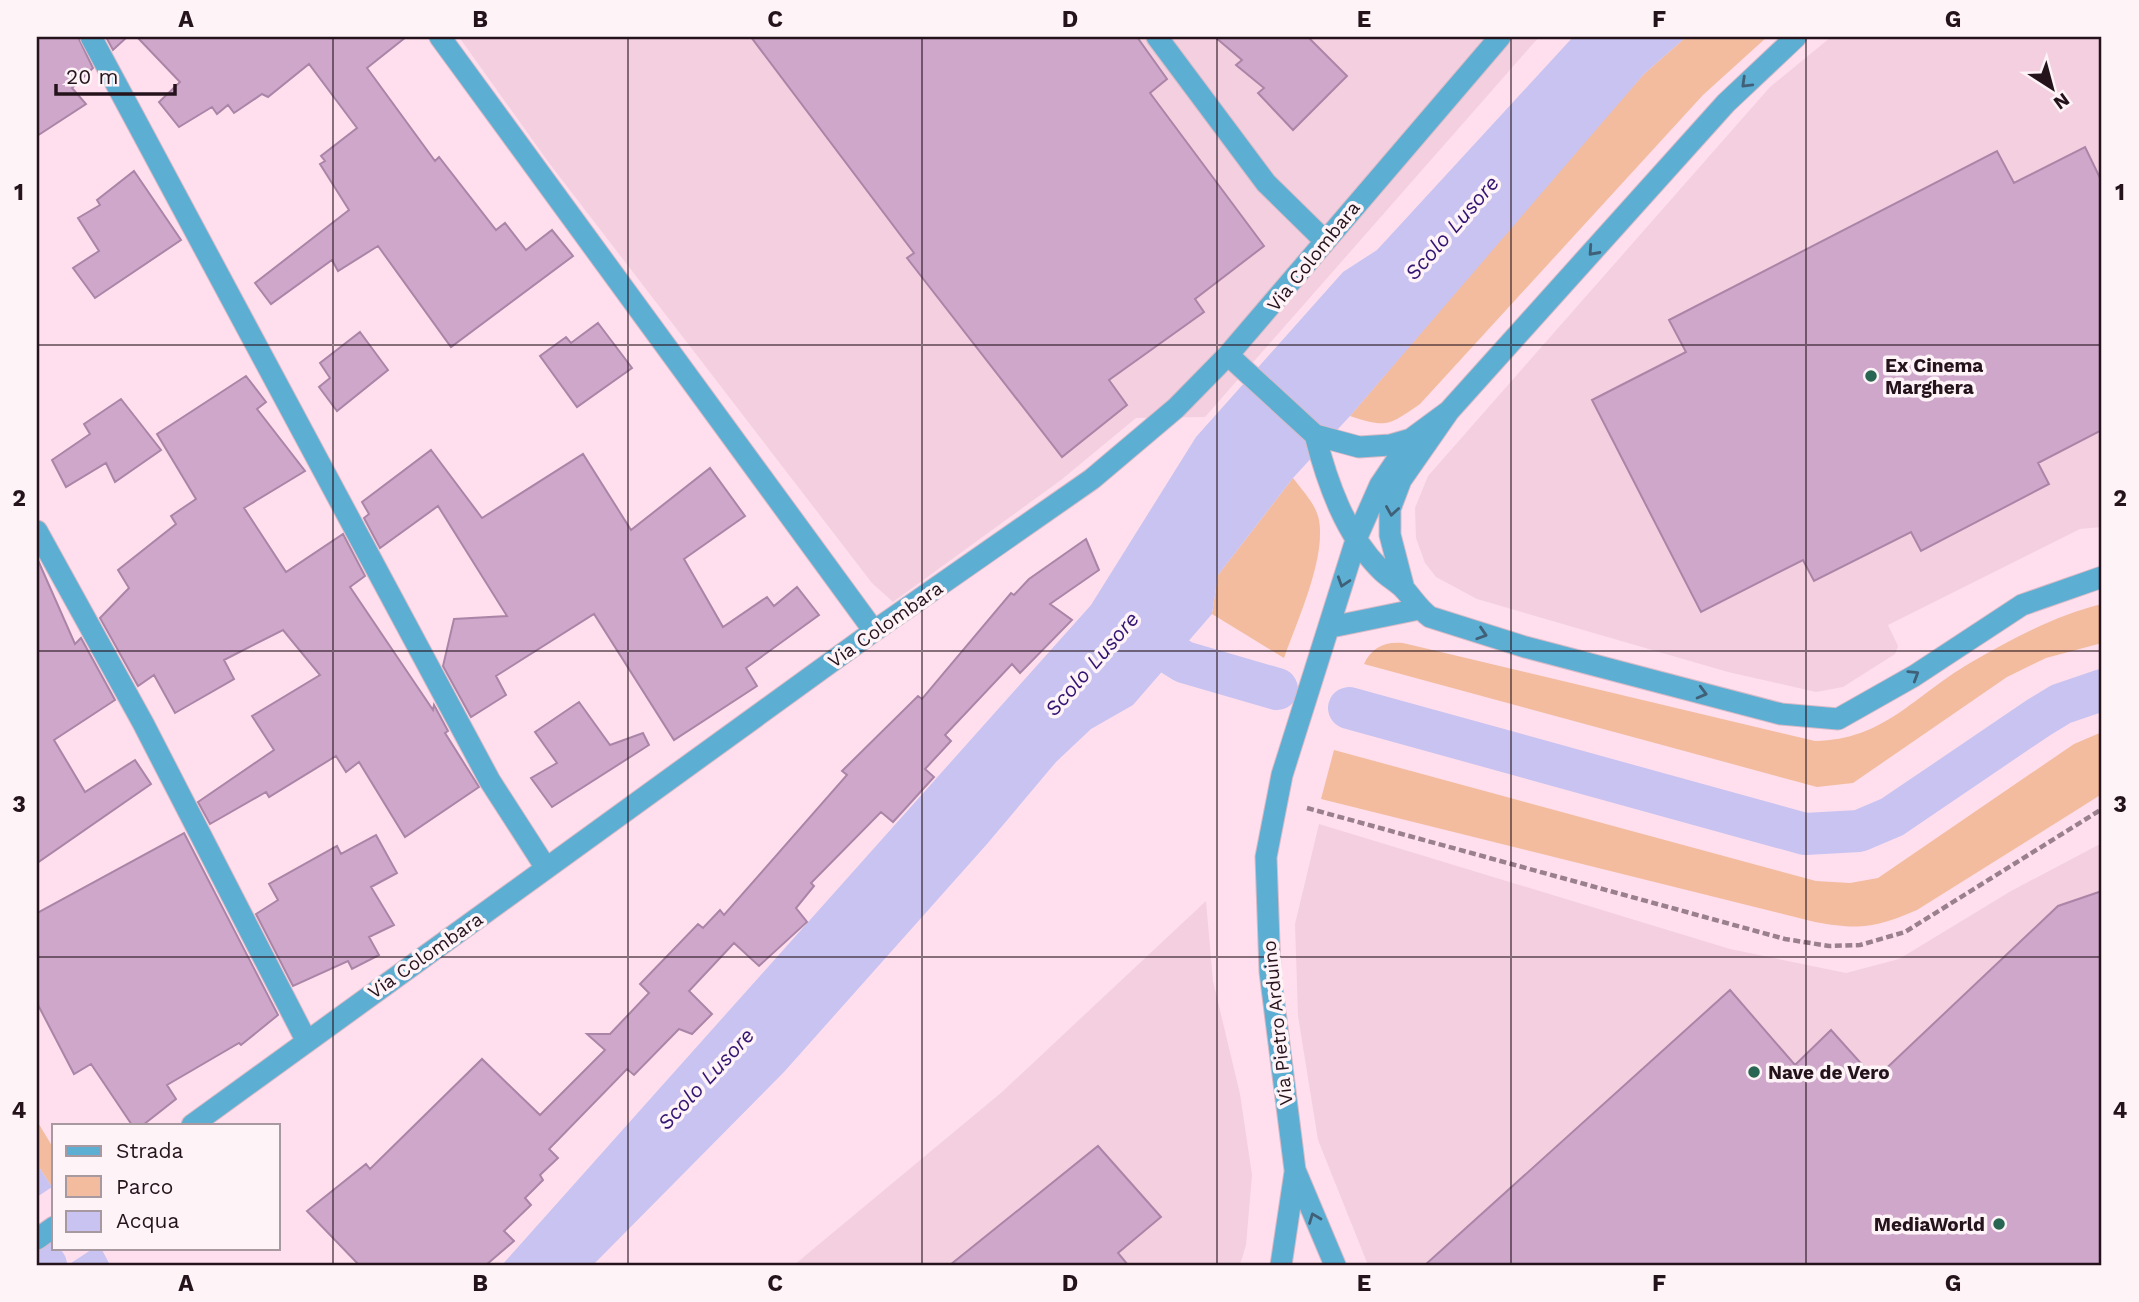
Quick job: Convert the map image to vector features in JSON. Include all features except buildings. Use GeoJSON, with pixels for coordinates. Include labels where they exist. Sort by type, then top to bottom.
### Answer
{"type":"FeatureCollection","features":[{"type":"Feature","properties":{"kind":"street"},"geometry":{"type":"LineString","coordinates":[[91,37],[490,781],[547,868]]}},
{"type":"Feature","properties":{"kind":"street"},"geometry":{"type":"LineString","coordinates":[[440,37],[874,631]]}},
{"type":"Feature","properties":{"kind":"street"},"geometry":{"type":"LineString","coordinates":[[1157,37],[1266,183],[1325,241]]}},
{"type":"Feature","properties":{"kind":"street","name":"Via Colombara"},"geometry":{"type":"LineString","coordinates":[[193,1124],[874,631],[1092,479],[1176,408],[1228,355],[1500,37]]}},
{"type":"Feature","properties":{"kind":"street"},"geometry":{"type":"LineString","coordinates":[[1404,589],[1390,535],[1390,509],[1401,481],[1449,411],[1726,103],[1796,37]]}},
{"type":"Feature","properties":{"kind":"street"},"geometry":{"type":"LineString","coordinates":[[1228,355],[1256,377],[1315,435],[1359,447],[1390,445],[1411,439],[1449,411]]}},
{"type":"Feature","properties":{"kind":"street"},"geometry":{"type":"LineString","coordinates":[[1315,435],[1327,482],[1357,537],[1379,569],[1404,589],[1419,609],[1430,617],[1525,647],[1781,714],[1838,719],[1913,676],[2022,605],[2102,577]]}},
{"type":"Feature","properties":{"kind":"street","name":"Via Pietro Arduino"},"geometry":{"type":"LineString","coordinates":[[1335,1265],[1295,1170],[1275,1025],[1264,878],[1269,833],[1282,775],[1357,537],[1380,485],[1411,439]]}},
{"type":"Feature","properties":{"kind":"street"},"geometry":{"type":"LineString","coordinates":[[37,531],[143,723],[306,1040]]}},
{"type":"Feature","properties":{"kind":"street"},"geometry":{"type":"LineString","coordinates":[[1328,634],[1419,609]]}},
{"type":"Feature","properties":{"kind":"street"},"geometry":{"type":"LineString","coordinates":[[1281,1265],[1295,1170]]}},
{"type":"Feature","properties":{"kind":"street"},"geometry":{"type":"LineString","coordinates":[[37,1239],[52,1228]]}},
{"type":"Feature","properties":{"kind":"path"},"geometry":{"type":"LineString","coordinates":[[1304,818],[1307,806],[1785,939],[1829,946],[1860,945],[1905,932],[2102,810]]}},
{"type":"Feature","properties":{"kind":"shaded area"},"geometry":{"type":"Polygon","coordinates":[[[459,37],[1539,37],[1205,417],[1136,418],[1061,480],[893,602],[872,583],[549,163],[459,37]]]}},
{"type":"Feature","properties":{"kind":"shaded area"},"geometry":{"type":"Polygon","coordinates":[[[1831,37],[2102,37],[2102,527],[2080,529],[1888,625],[1898,646],[1895,654],[1843,687],[1816,692],[1728,672],[1477,599],[1436,577],[1425,563],[1416,538],[1415,508],[1428,476],[1770,87],[1831,37]]]}},
{"type":"Feature","properties":{"kind":"shaded area"},"geometry":{"type":"Polygon","coordinates":[[[1319,824],[1730,949],[1846,973],[1899,959],[2011,891],[2102,843],[2102,1265],[1368,1265],[1318,1140],[1298,1016],[1295,924],[1319,824]]]}},
{"type":"Feature","properties":{"kind":"shaded area"},"geometry":{"type":"Polygon","coordinates":[[[1206,901],[1213,981],[1240,1094],[1252,1175],[1246,1245],[1240,1265],[794,1265],[1002,1092],[1206,901]]]}},
{"type":"Feature","properties":{"kind":"green space"},"geometry":{"type":"Polygon","coordinates":[[[1686,37],[1767,37],[1703,95],[1420,404],[1387,423],[1350,416],[1581,145],[1644,74],[1686,37]]]}},
{"type":"Feature","properties":{"kind":"green space"},"geometry":{"type":"Polygon","coordinates":[[[1293,478],[1315,508],[1320,536],[1309,590],[1284,658],[1212,614],[1218,575],[1293,478]]]}},
{"type":"Feature","properties":{"kind":"green space"},"geometry":{"type":"Polygon","coordinates":[[[2102,604],[2102,643],[2046,658],[2007,677],[1853,783],[1817,787],[1364,664],[1379,647],[1390,643],[1403,643],[1815,741],[1839,739],[1880,724],[1898,714],[1950,675],[2002,645],[2051,621],[2102,604]]]}},
{"type":"Feature","properties":{"kind":"green space"},"geometry":{"type":"Polygon","coordinates":[[[2102,732],[2102,794],[1917,910],[1890,921],[1867,926],[1815,922],[1321,799],[1334,750],[1816,881],[1850,883],[1878,878],[2074,744],[2102,732]]]}},
{"type":"Feature","properties":{"kind":"green space"},"geometry":{"type":"Polygon","coordinates":[[[37,1121],[52,1146],[52,1187],[37,1164],[37,1121]]]}},
{"type":"Feature","properties":{"kind":"water"},"geometry":{"type":"Polygon","coordinates":[[[1573,37],[1686,37],[1644,74],[1350,416],[1293,478],[1218,575],[1212,614],[1133,705],[1091,729],[1056,762],[987,844],[784,1072],[593,1265],[502,1265],[1091,605],[1196,437],[1343,272],[1377,250],[1573,37]]]}},
{"type":"Feature","properties":{"kind":"water"},"geometry":{"type":"Polygon","coordinates":[[[37,1164],[52,1187],[37,1197],[37,1164]]]}},
{"type":"Feature","properties":{"kind":"water"},"geometry":{"type":"Polygon","coordinates":[[[91,1250],[102,1250],[110,1265],[68,1265],[91,1250]]]}},
{"type":"Feature","properties":{"kind":"waterway"},"geometry":{"type":"LineString","coordinates":[[1128,627],[1184,662],[1277,689]]}},
{"type":"Feature","properties":{"kind":"waterway"},"geometry":{"type":"LineString","coordinates":[[1349,708],[1805,834],[1859,831],[1892,817],[2061,704],[2102,690]]}},
{"type":"Feature","properties":{"kind":"waterway","name":"Scolo Lusore"},"geometry":{"type":"LineString","coordinates":[[37,1252],[46,1265]]}},
{"type":"Feature","properties":{"kind":"place","name":"Ex Cinema Marghera"},"geometry":{"type":"Point","coordinates":[1871,376]}},
{"type":"Feature","properties":{"kind":"place","name":"Nave de Vero"},"geometry":{"type":"Point","coordinates":[1754,1072]}},
{"type":"Feature","properties":{"kind":"place","name":"MediaWorld"},"geometry":{"type":"Point","coordinates":[1999,1224]}}]}
